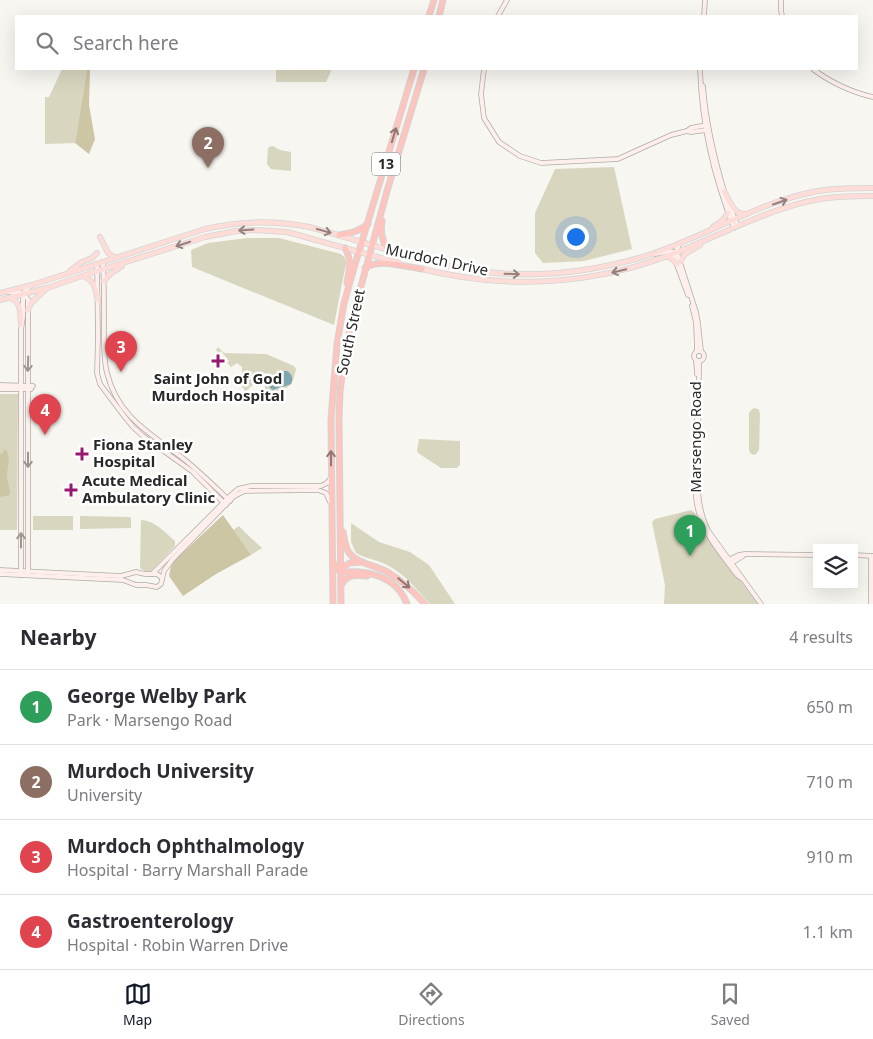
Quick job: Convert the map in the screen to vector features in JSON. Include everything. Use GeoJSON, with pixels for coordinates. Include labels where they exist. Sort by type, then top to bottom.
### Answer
{"type":"FeatureCollection","features":[{"type":"Feature","properties":{"kind":"highway"},"geometry":{"type":"LineString","coordinates":[[429,15],[434,0]]}},
{"type":"Feature","properties":{"kind":"highway"},"geometry":{"type":"LineString","coordinates":[[439,15],[443,0]]}},
{"type":"Feature","properties":{"kind":"highway","name":"South Street"},"geometry":{"type":"LineString","coordinates":[[333,604],[332,402],[341,318],[414,70]]}},
{"type":"Feature","properties":{"kind":"highway","name":"South Street"},"geometry":{"type":"LineString","coordinates":[[341,604],[339,418],[344,360],[365,268],[424,70]]}},
{"type":"Feature","properties":{"kind":"highway"},"geometry":{"type":"LineString","coordinates":[[387,191],[381,230],[384,244],[388,250]]}},
{"type":"Feature","properties":{"kind":"highway"},"geometry":{"type":"LineString","coordinates":[[339,235],[356,232],[368,223]]}},
{"type":"Feature","properties":{"kind":"highway"},"geometry":{"type":"LineString","coordinates":[[341,318],[350,266],[348,252],[345,248]]}},
{"type":"Feature","properties":{"kind":"highway"},"geometry":{"type":"LineString","coordinates":[[365,268],[381,264],[422,269]]}},
{"type":"Feature","properties":{"kind":"highway"},"geometry":{"type":"LineString","coordinates":[[340,519],[345,545],[354,558],[385,570],[398,578],[425,604]]}},
{"type":"Feature","properties":{"kind":"highway"},"geometry":{"type":"LineString","coordinates":[[332,559],[333,564],[340,570],[368,573],[384,578],[392,583],[402,594],[407,604]]}},
{"type":"Feature","properties":{"kind":"highway"},"geometry":{"type":"LineString","coordinates":[[333,581],[340,570],[350,563],[362,562]]}},
{"type":"Feature","properties":{"kind":"highway"},"geometry":{"type":"LineString","coordinates":[[341,587],[344,580],[348,577],[358,575],[392,583]]}},
{"type":"Feature","properties":{"kind":"main road","name":"Murdoch Drive"},"geometry":{"type":"LineString","coordinates":[[1,293],[32,285],[206,229],[237,223],[257,222],[309,227],[460,268],[500,274],[544,275],[585,270],[648,255],[779,202],[812,192],[846,188],[873,188]]}},
{"type":"Feature","properties":{"kind":"main road"},"geometry":{"type":"LineString","coordinates":[[724,192],[738,214],[748,214]]}},
{"type":"Feature","properties":{"kind":"main road","name":"Murdoch Drive"},"geometry":{"type":"LineString","coordinates":[[0,300],[47,288],[205,237],[236,231],[255,230],[287,232],[441,274],[521,282],[563,280],[611,273],[630,268],[675,253],[775,211],[804,202],[822,198],[873,196]]}},
{"type":"Feature","properties":{"kind":"main road"},"geometry":{"type":"LineString","coordinates":[[692,238],[722,221],[728,214]]}},
{"type":"Feature","properties":{"kind":"main road"},"geometry":{"type":"LineString","coordinates":[[100,237],[108,253],[116,258]]}},
{"type":"Feature","properties":{"kind":"main road"},"geometry":{"type":"LineString","coordinates":[[666,256],[678,263],[685,254],[707,240]]}},
{"type":"Feature","properties":{"kind":"main road"},"geometry":{"type":"LineString","coordinates":[[64,275],[97,253]]}},
{"type":"Feature","properties":{"kind":"main road"},"geometry":{"type":"LineString","coordinates":[[104,281],[110,274],[127,262]]}},
{"type":"Feature","properties":{"kind":"main road"},"geometry":{"type":"LineString","coordinates":[[82,276],[92,281],[98,300]]}},
{"type":"Feature","properties":{"kind":"main road"},"geometry":{"type":"LineString","coordinates":[[28,310],[31,303],[47,288]]}},
{"type":"Feature","properties":{"kind":"main road"},"geometry":{"type":"LineString","coordinates":[[10,298],[15,300],[19,306],[22,324]]}},
{"type":"Feature","properties":{"kind":"street"},"geometry":{"type":"LineString","coordinates":[[499,15],[507,0]]}},
{"type":"Feature","properties":{"kind":"street"},"geometry":{"type":"LineString","coordinates":[[703,15],[704,0]]}},
{"type":"Feature","properties":{"kind":"street"},"geometry":{"type":"LineString","coordinates":[[781,0],[782,15]]}},
{"type":"Feature","properties":{"kind":"street"},"geometry":{"type":"LineString","coordinates":[[484,70],[481,94],[484,118],[499,142],[520,156],[541,163],[618,159],[672,135],[706,128]]}},
{"type":"Feature","properties":{"kind":"street"},"geometry":{"type":"LineString","coordinates":[[701,70],[706,128],[714,168],[728,214],[733,220]]}},
{"type":"Feature","properties":{"kind":"street"},"geometry":{"type":"LineString","coordinates":[[814,70],[822,76],[862,95],[873,97]]}},
{"type":"Feature","properties":{"kind":"street"},"geometry":{"type":"LineString","coordinates":[[706,128],[736,227]]}},
{"type":"Feature","properties":{"kind":"street","name":"Marsengo Road"},"geometry":{"type":"LineString","coordinates":[[678,244],[674,257],[678,263],[691,303],[696,323],[699,351],[703,353],[704,358],[698,360]]}},
{"type":"Feature","properties":{"kind":"street"},"geometry":{"type":"LineString","coordinates":[[648,255],[667,251],[675,253]]}},
{"type":"Feature","properties":{"kind":"street"},"geometry":{"type":"LineString","coordinates":[[103,262],[104,348],[107,374],[121,405],[138,426],[200,472],[229,500]]}},
{"type":"Feature","properties":{"kind":"street"},"geometry":{"type":"LineString","coordinates":[[98,264],[97,373],[99,382],[133,427],[192,472],[225,504]]}},
{"type":"Feature","properties":{"kind":"street"},"geometry":{"type":"LineString","coordinates":[[28,573],[25,387],[21,335],[24,295],[32,285]]}},
{"type":"Feature","properties":{"kind":"street"},"geometry":{"type":"LineString","coordinates":[[1,293],[18,292],[28,299],[21,494],[21,573]]}},
{"type":"Feature","properties":{"kind":"street"},"geometry":{"type":"LineString","coordinates":[[21,335],[28,328]]}},
{"type":"Feature","properties":{"kind":"street","name":"Marsengo Road"},"geometry":{"type":"LineString","coordinates":[[699,351],[694,354],[694,358],[698,360],[699,503],[709,532],[737,575],[744,581],[761,604]]}},
{"type":"Feature","properties":{"kind":"street"},"geometry":{"type":"LineString","coordinates":[[99,382],[105,382],[107,374]]}},
{"type":"Feature","properties":{"kind":"street"},"geometry":{"type":"LineString","coordinates":[[0,385],[25,387]]}},
{"type":"Feature","properties":{"kind":"street"},"geometry":{"type":"LineString","coordinates":[[0,389],[25,387]]}},
{"type":"Feature","properties":{"kind":"street"},"geometry":{"type":"LineString","coordinates":[[152,574],[225,504],[236,491],[244,487],[257,486],[320,486],[327,483],[331,478]]}},
{"type":"Feature","properties":{"kind":"street"},"geometry":{"type":"LineString","coordinates":[[229,500],[244,491],[318,490],[326,492],[332,507]]}},
{"type":"Feature","properties":{"kind":"street"},"geometry":{"type":"LineString","coordinates":[[21,494],[28,494]]}},
{"type":"Feature","properties":{"kind":"street"},"geometry":{"type":"LineString","coordinates":[[28,573],[123,580],[136,585],[146,584],[157,587],[162,584],[164,571],[168,564],[225,504]]}},
{"type":"Feature","properties":{"kind":"street"},"geometry":{"type":"LineString","coordinates":[[21,513],[28,513]]}},
{"type":"Feature","properties":{"kind":"street"},"geometry":{"type":"LineString","coordinates":[[729,562],[739,555],[745,554],[813,555]]}},
{"type":"Feature","properties":{"kind":"street"},"geometry":{"type":"LineString","coordinates":[[858,555],[872,556],[871,604]]}},
{"type":"Feature","properties":{"kind":"street"},"geometry":{"type":"LineString","coordinates":[[0,570],[21,573]]}},
{"type":"Feature","properties":{"kind":"street"},"geometry":{"type":"LineString","coordinates":[[0,574],[121,576],[136,572],[157,574],[162,578]]}},
{"type":"Feature","properties":{"kind":"street"},"geometry":{"type":"LineString","coordinates":[[131,574],[129,579],[131,583]]}},
{"type":"Feature","properties":{"kind":"shaded area"},"geometry":{"type":"Polygon","coordinates":[[[62,70],[87,70],[75,143],[45,144],[45,97],[49,97],[62,70]]]}},
{"type":"Feature","properties":{"kind":"shaded area"},"geometry":{"type":"Polygon","coordinates":[[[87,70],[90,70],[89,105],[95,139],[89,154],[75,143],[87,70]]]}},
{"type":"Feature","properties":{"kind":"shaded area"},"geometry":{"type":"Polygon","coordinates":[[[276,70],[331,71],[326,82],[276,82],[276,70]]]}},
{"type":"Feature","properties":{"kind":"shaded area"},"geometry":{"type":"Polygon","coordinates":[[[273,146],[280,150],[291,152],[291,171],[271,169],[267,164],[268,148],[273,146]]]}},
{"type":"Feature","properties":{"kind":"shaded area"},"geometry":{"type":"Polygon","coordinates":[[[614,167],[632,249],[584,261],[543,263],[535,253],[535,213],[555,169],[614,167]]]}},
{"type":"Feature","properties":{"kind":"shaded area"},"geometry":{"type":"Polygon","coordinates":[[[247,238],[279,238],[341,254],[345,258],[346,263],[334,325],[192,267],[191,250],[208,243],[247,238]]]}},
{"type":"Feature","properties":{"kind":"shaded area"},"geometry":{"type":"Polygon","coordinates":[[[218,347],[224,353],[266,354],[294,366],[296,369],[292,383],[287,388],[274,393],[272,400],[267,399],[263,395],[265,391],[265,373],[255,373],[255,383],[244,391],[244,388],[242,388],[242,367],[237,363],[231,367],[221,351],[219,353],[216,350],[218,347]]]}},
{"type":"Feature","properties":{"kind":"shaded area"},"geometry":{"type":"Polygon","coordinates":[[[0,394],[18,394],[17,530],[0,530],[0,394]]]}},
{"type":"Feature","properties":{"kind":"shaded area"},"geometry":{"type":"Polygon","coordinates":[[[755,408],[759,410],[760,414],[759,450],[753,455],[749,449],[749,413],[755,408]]]}},
{"type":"Feature","properties":{"kind":"shaded area"},"geometry":{"type":"Polygon","coordinates":[[[419,439],[460,441],[460,465],[457,468],[441,468],[418,453],[419,439]]]}},
{"type":"Feature","properties":{"kind":"shaded area"},"geometry":{"type":"Polygon","coordinates":[[[4,449],[7,451],[9,458],[7,477],[10,495],[0,497],[0,454],[3,453],[4,449]]]}},
{"type":"Feature","properties":{"kind":"shaded area"},"geometry":{"type":"Polygon","coordinates":[[[691,510],[695,513],[700,527],[758,604],[664,604],[665,585],[652,522],[655,519],[691,510]]]}},
{"type":"Feature","properties":{"kind":"shaded area"},"geometry":{"type":"Polygon","coordinates":[[[223,515],[251,555],[216,574],[183,596],[169,576],[171,566],[223,515]]]}},
{"type":"Feature","properties":{"kind":"shaded area"},"geometry":{"type":"Polygon","coordinates":[[[33,516],[73,516],[73,530],[33,530],[33,516]]]}},
{"type":"Feature","properties":{"kind":"shaded area"},"geometry":{"type":"Polygon","coordinates":[[[80,516],[129,517],[131,518],[131,528],[80,529],[80,516]]]}},
{"type":"Feature","properties":{"kind":"shaded area"},"geometry":{"type":"Polygon","coordinates":[[[141,520],[151,522],[175,541],[175,546],[151,571],[145,571],[140,568],[141,520]]]}},
{"type":"Feature","properties":{"kind":"shaded area"},"geometry":{"type":"Polygon","coordinates":[[[351,523],[379,542],[410,552],[429,565],[455,604],[430,604],[401,574],[385,564],[356,553],[351,542],[351,523]]]}},
{"type":"Feature","properties":{"kind":"shaded area"},"geometry":{"type":"Polygon","coordinates":[[[239,526],[262,548],[251,555],[233,530],[239,526]]]}},
{"type":"Feature","properties":{"kind":"water"},"geometry":{"type":"Polygon","coordinates":[[[284,371],[291,375],[291,384],[273,390],[270,388],[270,380],[273,378],[281,379],[284,371]]]}},
{"type":"Feature","properties":{"kind":"place","name":"Murdoch University"},"geometry":{"type":"Point","coordinates":[208,168]}},
{"type":"Feature","properties":{"kind":"place","name":"Saint John of God Murdoch Hospital"},"geometry":{"type":"Point","coordinates":[218,361]}},
{"type":"Feature","properties":{"kind":"place","name":"Murdoch Ophthalmology"},"geometry":{"type":"Point","coordinates":[121,372]}},
{"type":"Feature","properties":{"kind":"place","name":"Gastroenterology"},"geometry":{"type":"Point","coordinates":[45,435]}},
{"type":"Feature","properties":{"kind":"place","name":"Fiona Stanley Hospital"},"geometry":{"type":"Point","coordinates":[82,454]}},
{"type":"Feature","properties":{"kind":"place","name":"Acute Medical Ambulatory Clinic"},"geometry":{"type":"Point","coordinates":[71,490]}},
{"type":"Feature","properties":{"kind":"place","name":"George Welby Park"},"geometry":{"type":"Point","coordinates":[690,556]}}]}
